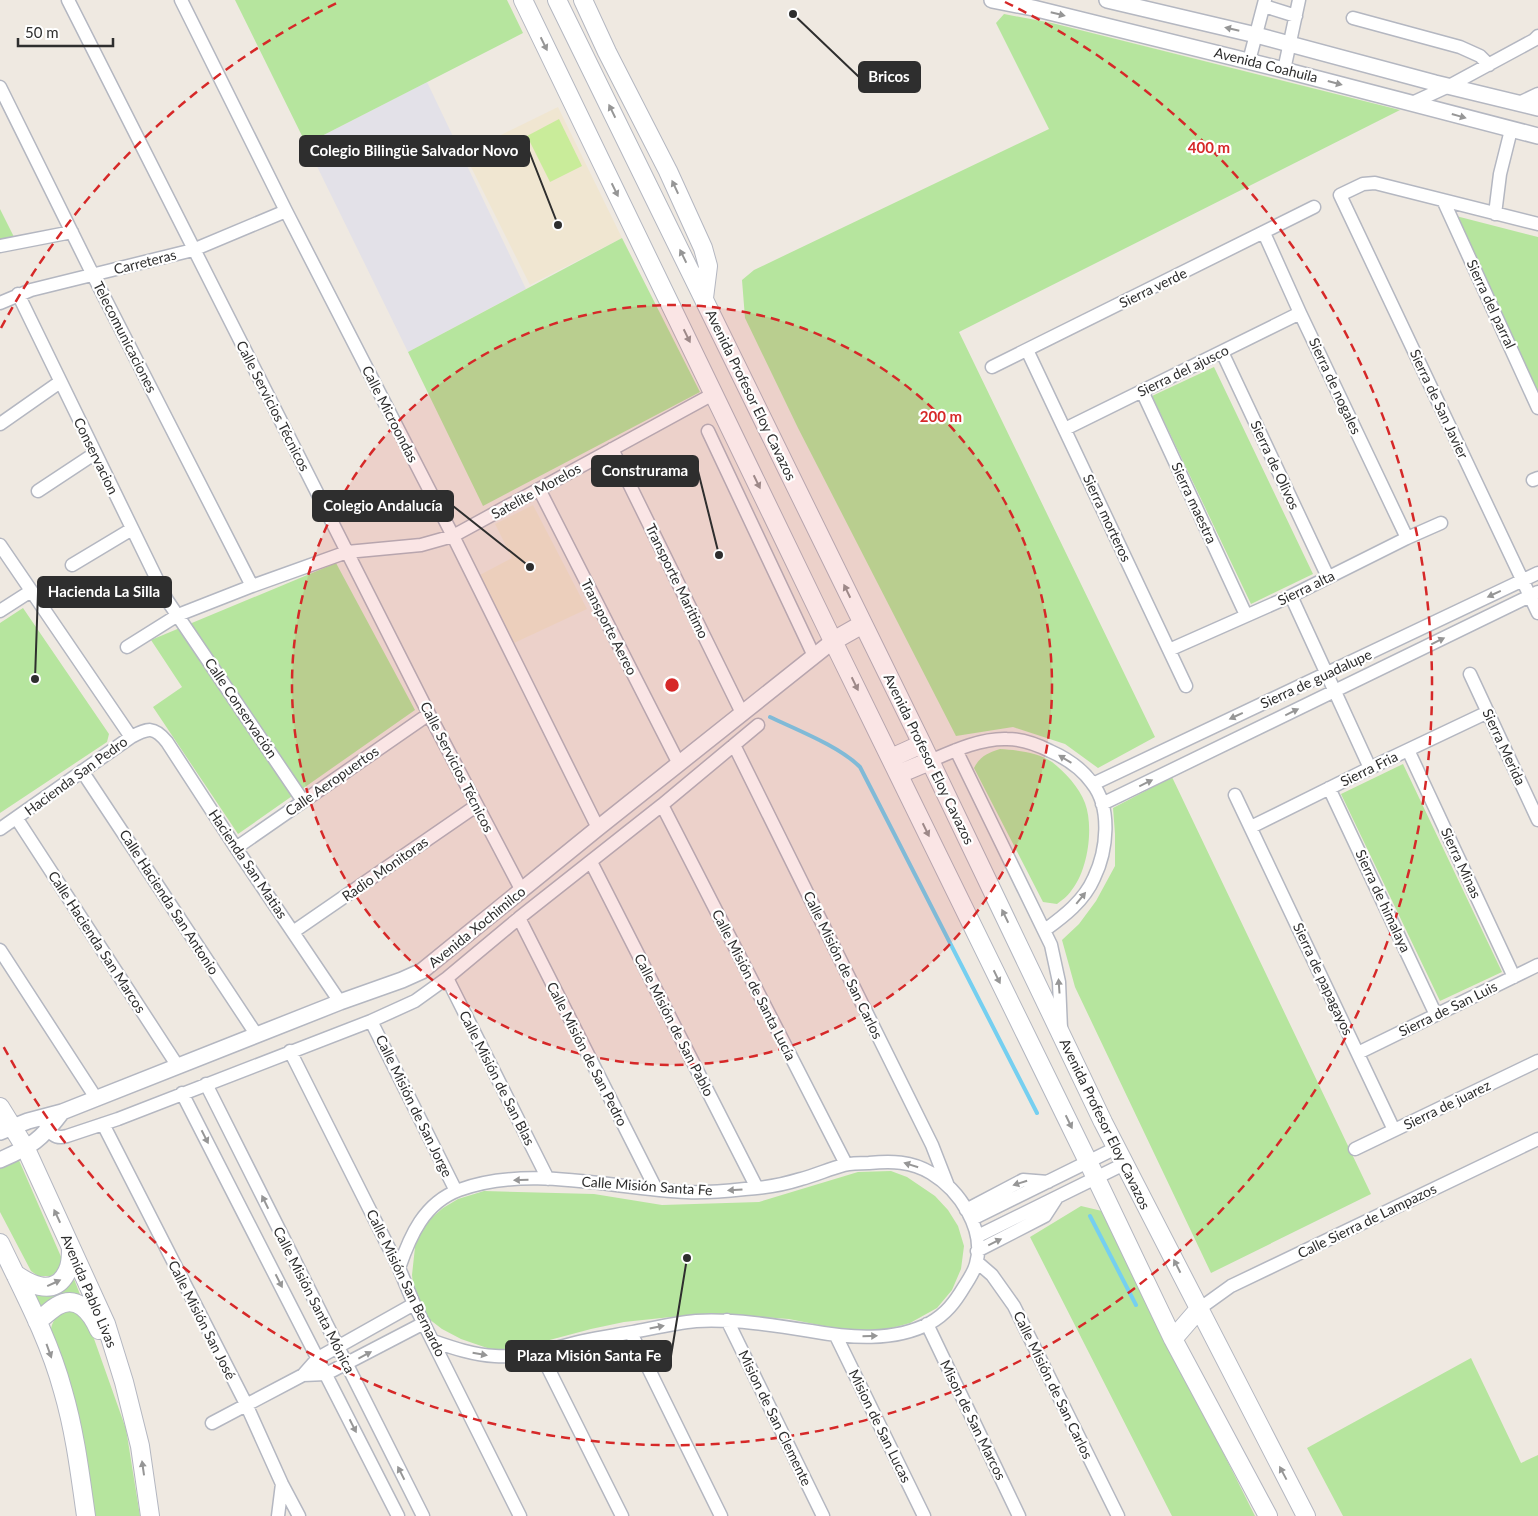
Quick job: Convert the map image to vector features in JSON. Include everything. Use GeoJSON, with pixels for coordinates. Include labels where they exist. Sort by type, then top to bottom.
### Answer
{"type":"FeatureCollection","features":[{"type":"Feature","properties":{"kind":"main road"},"geometry":{"type":"LineString","coordinates":[[523,0],[1173,1339],[1268,1516]]}},
{"type":"Feature","properties":{"kind":"main road"},"geometry":{"type":"LineString","coordinates":[[583,0],[607,52],[668,171],[703,248],[708,266],[704,298]]}},
{"type":"Feature","properties":{"kind":"main road"},"geometry":{"type":"LineString","coordinates":[[559,3],[607,52]]}},
{"type":"Feature","properties":{"kind":"main road","name":"Avenida Profesor Eloy Cavazos"},"geometry":{"type":"LineString","coordinates":[[559,3],[922,744],[1116,1148],[1306,1516]]}},
{"type":"Feature","properties":{"kind":"main road"},"geometry":{"type":"LineString","coordinates":[[833,641],[863,624]]}},
{"type":"Feature","properties":{"kind":"main road"},"geometry":{"type":"LineString","coordinates":[[890,758],[922,744]]}},
{"type":"Feature","properties":{"kind":"main road"},"geometry":{"type":"LineString","coordinates":[[898,774],[930,761]]}},
{"type":"Feature","properties":{"kind":"main road","name":"Avenida Pablo Livas"},"geometry":{"type":"LineString","coordinates":[[0,1107],[6,1129],[26,1149],[106,1324],[124,1382],[140,1446],[150,1516]]}},
{"type":"Feature","properties":{"kind":"main road"},"geometry":{"type":"LineString","coordinates":[[0,1243],[37,1321],[63,1391],[78,1458],[86,1516]]}},
{"type":"Feature","properties":{"kind":"main road"},"geometry":{"type":"LineString","coordinates":[[15,1274],[36,1286],[53,1286],[61,1281],[69,1269],[71,1246]]}},
{"type":"Feature","properties":{"kind":"main road"},"geometry":{"type":"LineString","coordinates":[[37,1321],[62,1303],[81,1304],[94,1317],[124,1382]]}},
{"type":"Feature","properties":{"kind":"main road"},"geometry":{"type":"LineString","coordinates":[[1173,1339],[1199,1309]]}},
{"type":"Feature","properties":{"kind":"street","name":"Calle Servicios Técnicos"},"geometry":{"type":"LineString","coordinates":[[68,0],[429,714],[522,891]]}},
{"type":"Feature","properties":{"kind":"street","name":"Calle Microondas"},"geometry":{"type":"LineString","coordinates":[[181,0],[286,211],[453,536],[598,828]]}},
{"type":"Feature","properties":{"kind":"street","name":"Avenida Coahuila"},"geometry":{"type":"LineString","coordinates":[[992,0],[1034,4],[1538,136]]}},
{"type":"Feature","properties":{"kind":"street","name":"Avenida Coahuila"},"geometry":{"type":"LineString","coordinates":[[1107,0],[1256,35],[1538,108]]}},
{"type":"Feature","properties":{"kind":"street"},"geometry":{"type":"LineString","coordinates":[[1284,70],[1300,0]]}},
{"type":"Feature","properties":{"kind":"street"},"geometry":{"type":"LineString","coordinates":[[1249,61],[1265,3],[1296,16]]}},
{"type":"Feature","properties":{"kind":"street"},"geometry":{"type":"LineString","coordinates":[[1353,18],[1460,47],[1480,56],[1489,65]]}},
{"type":"Feature","properties":{"kind":"street"},"geometry":{"type":"LineString","coordinates":[[1412,103],[1489,65],[1538,36]]}},
{"type":"Feature","properties":{"kind":"street","name":"Telecomunicaciones"},"geometry":{"type":"LineString","coordinates":[[0,87],[93,275],[252,586]]}},
{"type":"Feature","properties":{"kind":"street"},"geometry":{"type":"LineString","coordinates":[[1519,103],[1538,94]]}},
{"type":"Feature","properties":{"kind":"street"},"geometry":{"type":"LineString","coordinates":[[1495,214],[1500,174],[1511,130]]}},
{"type":"Feature","properties":{"kind":"street","name":"Sierra de San Javier"},"geometry":{"type":"LineString","coordinates":[[1443,200],[1375,183],[1363,184],[1340,195],[1522,581],[1534,594],[1538,614]]}},
{"type":"Feature","properties":{"kind":"street"},"geometry":{"type":"LineString","coordinates":[[1443,200],[1538,224]]}},
{"type":"Feature","properties":{"kind":"street","name":"Sierra del parral"},"geometry":{"type":"LineString","coordinates":[[1443,200],[1538,408]]}},
{"type":"Feature","properties":{"kind":"street","name":"Sierra verde"},"geometry":{"type":"LineString","coordinates":[[992,367],[1314,207]]}},
{"type":"Feature","properties":{"kind":"street","name":"Carreteras"},"geometry":{"type":"LineString","coordinates":[[0,303],[18,294],[194,250],[286,211]]}},
{"type":"Feature","properties":{"kind":"street"},"geometry":{"type":"LineString","coordinates":[[0,246],[72,232]]}},
{"type":"Feature","properties":{"kind":"street","name":"Sierra de nogales"},"geometry":{"type":"LineString","coordinates":[[1264,233],[1407,538]]}},
{"type":"Feature","properties":{"kind":"street","name":"Conservacion"},"geometry":{"type":"LineString","coordinates":[[18,294],[94,454],[167,600],[178,615]]}},
{"type":"Feature","properties":{"kind":"street","name":"Sierra del ajusco"},"geometry":{"type":"LineString","coordinates":[[1065,429],[1300,313]]}},
{"type":"Feature","properties":{"kind":"street","name":"Sierra morteros"},"geometry":{"type":"LineString","coordinates":[[1027,350],[1186,686]]}},
{"type":"Feature","properties":{"kind":"street","name":"Sierra de Olivos"},"geometry":{"type":"LineString","coordinates":[[1222,352],[1328,577]]}},
{"type":"Feature","properties":{"kind":"street"},"geometry":{"type":"LineString","coordinates":[[0,424],[60,382]]}},
{"type":"Feature","properties":{"kind":"street","name":"Sierra maestra"},"geometry":{"type":"LineString","coordinates":[[1142,390],[1246,615]]}},
{"type":"Feature","properties":{"kind":"street","name":"Satelite Morelos"},"geometry":{"type":"LineString","coordinates":[[127,647],[178,615],[347,552],[421,545],[453,536],[715,393]]}},
{"type":"Feature","properties":{"kind":"street"},"geometry":{"type":"LineString","coordinates":[[708,431],[814,656]]}},
{"type":"Feature","properties":{"kind":"street","name":"Transporte Maritimo"},"geometry":{"type":"LineString","coordinates":[[612,449],[742,713]]}},
{"type":"Feature","properties":{"kind":"street"},"geometry":{"type":"LineString","coordinates":[[38,491],[94,454]]}},
{"type":"Feature","properties":{"kind":"street","name":"Transporte Aereo"},"geometry":{"type":"LineString","coordinates":[[539,489],[679,764]]}},
{"type":"Feature","properties":{"kind":"street","name":"Sierra alta"},"geometry":{"type":"LineString","coordinates":[[1169,650],[1291,596],[1441,523]]}},
{"type":"Feature","properties":{"kind":"street"},"geometry":{"type":"LineString","coordinates":[[72,565],[132,529]]}},
{"type":"Feature","properties":{"kind":"street"},"geometry":{"type":"LineString","coordinates":[[0,545],[131,737]]}},
{"type":"Feature","properties":{"kind":"street","name":"Sierra de guadalupe"},"geometry":{"type":"LineString","coordinates":[[1093,784],[1538,573]]}},
{"type":"Feature","properties":{"kind":"street"},"geometry":{"type":"LineString","coordinates":[[0,611],[31,591]]}},
{"type":"Feature","properties":{"kind":"street","name":"Sierra de guadalupe"},"geometry":{"type":"LineString","coordinates":[[1102,804],[1534,594]]}},
{"type":"Feature","properties":{"kind":"street"},"geometry":{"type":"LineString","coordinates":[[1291,596],[1370,768]]}},
{"type":"Feature","properties":{"kind":"street","name":"Calle Conservación"},"geometry":{"type":"LineString","coordinates":[[178,615],[303,801]]}},
{"type":"Feature","properties":{"kind":"street","name":"Avenida Xochimilco"},"geometry":{"type":"LineString","coordinates":[[0,1160],[35,1144],[45,1124],[62,1112],[256,1034],[422,971],[833,641]]}},
{"type":"Feature","properties":{"kind":"street","name":"Sierra Merida"},"geometry":{"type":"LineString","coordinates":[[1470,674],[1538,820]]}},
{"type":"Feature","properties":{"kind":"street","name":"Sierra Fria"},"geometry":{"type":"LineString","coordinates":[[1251,827],[1488,712]]}},
{"type":"Feature","properties":{"kind":"street","name":"Calle Aeropuertos"},"geometry":{"type":"LineString","coordinates":[[236,848],[429,714]]}},
{"type":"Feature","properties":{"kind":"street"},"geometry":{"type":"LineString","coordinates":[[6,1129],[45,1124],[54,1136],[63,1137],[103,1124],[372,1021],[415,1001],[447,978],[518,918],[662,805],[758,725]]}},
{"type":"Feature","properties":{"kind":"street","name":"Hacienda San Pedro"},"geometry":{"type":"LineString","coordinates":[[0,829],[17,819],[82,770],[131,737],[144,731],[154,730]]}},
{"type":"Feature","properties":{"kind":"street","name":"Hacienda San Matias"},"geometry":{"type":"LineString","coordinates":[[154,730],[167,742],[340,1002]]}},
{"type":"Feature","properties":{"kind":"street"},"geometry":{"type":"LineString","coordinates":[[930,761],[956,750],[998,739],[1020,740],[1038,746],[1069,761],[1083,772],[1093,784],[1102,804],[1105,822],[1104,841],[1094,879],[1084,896],[1069,912],[1045,930]]}},
{"type":"Feature","properties":{"kind":"street","name":"Calle Misión de San Carlos"},"geometry":{"type":"LineString","coordinates":[[734,745],[932,1145],[948,1186]]}},
{"type":"Feature","properties":{"kind":"street"},"geometry":{"type":"LineString","coordinates":[[956,750],[1045,930],[1053,952],[1059,982],[1062,1035]]}},
{"type":"Feature","properties":{"kind":"street","name":"Sierra Minas"},"geometry":{"type":"LineString","coordinates":[[1408,750],[1514,977]]}},
{"type":"Feature","properties":{"kind":"street","name":"Calle Hacienda San Antonio"},"geometry":{"type":"LineString","coordinates":[[82,770],[256,1034]]}},
{"type":"Feature","properties":{"kind":"street","name":"Sierra de himalaya"},"geometry":{"type":"LineString","coordinates":[[1329,788],[1436,1015]]}},
{"type":"Feature","properties":{"kind":"street","name":"Sierra de papagayos"},"geometry":{"type":"LineString","coordinates":[[1236,795],[1394,1130]]}},
{"type":"Feature","properties":{"kind":"street","name":"Calle Misión de Santa Lucía"},"geometry":{"type":"LineString","coordinates":[[662,805],[846,1164]]}},
{"type":"Feature","properties":{"kind":"street","name":"Radio Monitoras"},"geometry":{"type":"LineString","coordinates":[[293,932],[476,806]]}},
{"type":"Feature","properties":{"kind":"street","name":"Calle Hacienda San Marcos"},"geometry":{"type":"LineString","coordinates":[[17,819],[177,1065]]}},
{"type":"Feature","properties":{"kind":"street","name":"Calle Misión de San Pablo"},"geometry":{"type":"LineString","coordinates":[[591,862],[756,1188]]}},
{"type":"Feature","properties":{"kind":"street","name":"Calle Misión de San Pedro"},"geometry":{"type":"LineString","coordinates":[[518,918],[656,1189]]}},
{"type":"Feature","properties":{"kind":"street"},"geometry":{"type":"LineString","coordinates":[[0,950],[96,1098]]}},
{"type":"Feature","properties":{"kind":"street","name":"Sierra de San Luis"},"geometry":{"type":"LineString","coordinates":[[1358,1053],[1538,965]]}},
{"type":"Feature","properties":{"kind":"street","name":"Calle Misión de San Blas"},"geometry":{"type":"LineString","coordinates":[[447,978],[548,1179]]}},
{"type":"Feature","properties":{"kind":"street","name":"Calle Misión de San Jorge"},"geometry":{"type":"LineString","coordinates":[[372,1021],[456,1191]]}},
{"type":"Feature","properties":{"kind":"street","name":"Calle Misión San Bernardo"},"geometry":{"type":"LineString","coordinates":[[290,1052],[399,1268],[414,1304],[520,1516]]}},
{"type":"Feature","properties":{"kind":"street","name":"Sierra de juarez"},"geometry":{"type":"LineString","coordinates":[[1355,1148],[1538,1061]]}},
{"type":"Feature","properties":{"kind":"street","name":"Calle Misión Santa Mónica"},"geometry":{"type":"LineString","coordinates":[[206,1084],[423,1516]]}},
{"type":"Feature","properties":{"kind":"street","name":"Calle Misión Santa Mónica"},"geometry":{"type":"LineString","coordinates":[[182,1093],[398,1516]]}},
{"type":"Feature","properties":{"kind":"street","name":"Calle Misión San José"},"geometry":{"type":"LineString","coordinates":[[103,1124],[246,1404],[282,1484],[299,1516]]}},
{"type":"Feature","properties":{"kind":"street","name":"Calle Sierra de Lampazos"},"geometry":{"type":"LineString","coordinates":[[1199,1309],[1220,1293],[1538,1139]]}},
{"type":"Feature","properties":{"kind":"street"},"geometry":{"type":"LineString","coordinates":[[978,1236],[1056,1199],[1116,1148]]}},
{"type":"Feature","properties":{"kind":"street","name":"Calle Misión Santa Fe"},"geometry":{"type":"LineString","coordinates":[[399,1268],[410,1236],[420,1221],[443,1198],[456,1191],[493,1181],[548,1179],[689,1192],[776,1186],[846,1164],[897,1161],[930,1172],[948,1186],[969,1214],[978,1236],[977,1256],[971,1275],[956,1301],[944,1314],[927,1324],[892,1334],[836,1336],[782,1326],[727,1320],[694,1322],[584,1341],[540,1352],[512,1356],[492,1356],[458,1349],[433,1341]]}},
{"type":"Feature","properties":{"kind":"street"},"geometry":{"type":"LineString","coordinates":[[969,1214],[1048,1182],[1092,1170],[1124,1164]]}},
{"type":"Feature","properties":{"kind":"street"},"geometry":{"type":"LineString","coordinates":[[977,1256],[1045,1216],[1056,1199]]}},
{"type":"Feature","properties":{"kind":"street","name":"Calle Misión de San Carlos"},"geometry":{"type":"LineString","coordinates":[[977,1256],[1014,1306],[1118,1516]]}},
{"type":"Feature","properties":{"kind":"street"},"geometry":{"type":"LineString","coordinates":[[1189,1291],[1220,1293]]}},
{"type":"Feature","properties":{"kind":"street"},"geometry":{"type":"LineString","coordinates":[[212,1423],[303,1375],[318,1358],[414,1304]]}},
{"type":"Feature","properties":{"kind":"street","name":"Mision de San Clemente"},"geometry":{"type":"LineString","coordinates":[[727,1320],[823,1516]]}},
{"type":"Feature","properties":{"kind":"street"},"geometry":{"type":"LineString","coordinates":[[303,1375],[326,1374],[424,1323]]}},
{"type":"Feature","properties":{"kind":"street","name":"Mison de San Marcos"},"geometry":{"type":"LineString","coordinates":[[927,1324],[1019,1516]]}},
{"type":"Feature","properties":{"kind":"street"},"geometry":{"type":"LineString","coordinates":[[631,1333],[721,1516]]}},
{"type":"Feature","properties":{"kind":"street","name":"Mision de San Lucas"},"geometry":{"type":"LineString","coordinates":[[836,1336],[924,1516]]}},
{"type":"Feature","properties":{"kind":"street"},"geometry":{"type":"LineString","coordinates":[[540,1352],[622,1516]]}},
{"type":"Feature","properties":{"kind":"street"},"geometry":{"type":"LineString","coordinates":[[278,1516],[282,1484]]}},
{"type":"Feature","properties":{"kind":"shaded area"},"geometry":{"type":"Polygon","coordinates":[[[427,82],[526,289],[408,352],[306,144],[427,82]]]}},
{"type":"Feature","properties":{"kind":"shaded area"},"geometry":{"type":"Polygon","coordinates":[[[558,107],[622,238],[530,285],[464,153],[558,107]]]}},
{"type":"Feature","properties":{"kind":"shaded area"},"geometry":{"type":"Polygon","coordinates":[[[533,505],[587,609],[514,643],[478,576],[512,558],[495,524],[533,505]]]}},
{"type":"Feature","properties":{"kind":"green space"},"geometry":{"type":"Polygon","coordinates":[[[235,0],[507,0],[523,33],[306,144],[235,0]]]}},
{"type":"Feature","properties":{"kind":"green space"},"geometry":{"type":"Polygon","coordinates":[[[1004,14],[1052,23],[1400,110],[959,332],[1155,737],[1098,768],[1065,744],[1013,727],[956,736],[798,428],[745,318],[742,280],[754,270],[1049,129],[996,23],[1004,14]]]}},
{"type":"Feature","properties":{"kind":"green space"},"geometry":{"type":"Polygon","coordinates":[[[559,119],[582,166],[550,182],[527,136],[559,119]]]}},
{"type":"Feature","properties":{"kind":"green space"},"geometry":{"type":"Polygon","coordinates":[[[0,209],[15,239],[0,245],[0,209]]]}},
{"type":"Feature","properties":{"kind":"green space"},"geometry":{"type":"Polygon","coordinates":[[[1456,216],[1538,237],[1538,395],[1456,216]]]}},
{"type":"Feature","properties":{"kind":"green space"},"geometry":{"type":"Polygon","coordinates":[[[622,238],[700,392],[483,506],[408,352],[622,238]]]}},
{"type":"Feature","properties":{"kind":"green space"},"geometry":{"type":"Polygon","coordinates":[[[1214,367],[1313,574],[1251,604],[1152,396],[1214,367]]]}},
{"type":"Feature","properties":{"kind":"green space"},"geometry":{"type":"Polygon","coordinates":[[[336,563],[415,710],[238,834],[153,707],[182,687],[151,640],[336,563]]]}},
{"type":"Feature","properties":{"kind":"green space"},"geometry":{"type":"Polygon","coordinates":[[[23,608],[109,734],[107,742],[0,813],[0,623],[23,608]]]}},
{"type":"Feature","properties":{"kind":"green space"},"geometry":{"type":"Polygon","coordinates":[[[1000,749],[1034,754],[1052,762],[1071,780],[1085,803],[1088,813],[1089,836],[1082,872],[1068,895],[1057,904],[1043,902],[974,768],[985,756],[1000,749]]]}},
{"type":"Feature","properties":{"kind":"green space"},"geometry":{"type":"Polygon","coordinates":[[[1403,764],[1502,972],[1440,1001],[1341,794],[1403,764]]]}},
{"type":"Feature","properties":{"kind":"green space"},"geometry":{"type":"Polygon","coordinates":[[[1172,777],[1371,1194],[1211,1273],[1075,987],[1062,940],[1079,924],[1096,901],[1115,866],[1113,808],[1172,777]]]}},
{"type":"Feature","properties":{"kind":"green space"},"geometry":{"type":"Polygon","coordinates":[[[18,1158],[62,1259],[60,1269],[51,1276],[38,1276],[31,1271],[0,1212],[0,1166],[18,1158]]]}},
{"type":"Feature","properties":{"kind":"green space"},"geometry":{"type":"Polygon","coordinates":[[[891,1171],[907,1177],[935,1196],[948,1210],[958,1226],[964,1246],[961,1269],[952,1290],[937,1308],[910,1323],[881,1331],[849,1331],[789,1319],[748,1316],[671,1317],[624,1322],[512,1350],[493,1350],[461,1339],[442,1329],[420,1309],[414,1294],[412,1275],[416,1238],[429,1220],[443,1208],[458,1199],[484,1191],[594,1194],[662,1205],[759,1202],[858,1172],[891,1171]]]}},
{"type":"Feature","properties":{"kind":"green space"},"geometry":{"type":"Polygon","coordinates":[[[1081,1206],[1102,1211],[1255,1516],[1172,1516],[1030,1237],[1081,1206]]]}},
{"type":"Feature","properties":{"kind":"green space"},"geometry":{"type":"Polygon","coordinates":[[[74,1279],[81,1297],[40,1310],[32,1290],[60,1290],[74,1279]]]}},
{"type":"Feature","properties":{"kind":"green space"},"geometry":{"type":"Polygon","coordinates":[[[72,1311],[87,1319],[126,1429],[140,1516],[93,1516],[51,1329],[58,1316],[72,1311]]]}},
{"type":"Feature","properties":{"kind":"green space"},"geometry":{"type":"Polygon","coordinates":[[[1471,1358],[1521,1463],[1538,1455],[1538,1516],[1343,1516],[1307,1448],[1471,1358]]]}},
{"type":"Feature","properties":{"kind":"waterway"},"geometry":{"type":"LineString","coordinates":[[770,717],[829,745],[860,767],[1037,1113]]}},
{"type":"Feature","properties":{"kind":"waterway"},"geometry":{"type":"LineString","coordinates":[[1090,1216],[1136,1305]]}},
{"type":"Feature","properties":{"kind":"place","name":"Bricos"},"geometry":{"type":"Point","coordinates":[793,14]}},
{"type":"Feature","properties":{"kind":"place","name":"Colegio Bilingüe Salvador Novo"},"geometry":{"type":"Point","coordinates":[558,225]}},
{"type":"Feature","properties":{"kind":"place","name":"Construrama"},"geometry":{"type":"Point","coordinates":[719,555]}},
{"type":"Feature","properties":{"kind":"place","name":"Colegio Andalucía"},"geometry":{"type":"Point","coordinates":[530,567]}},
{"type":"Feature","properties":{"kind":"place","name":"Hacienda La Silla"},"geometry":{"type":"Point","coordinates":[35,679]}},
{"type":"Feature","properties":{"kind":"place","name":"Plaza Misión Santa Fe"},"geometry":{"type":"Point","coordinates":[687,1258]}}]}
